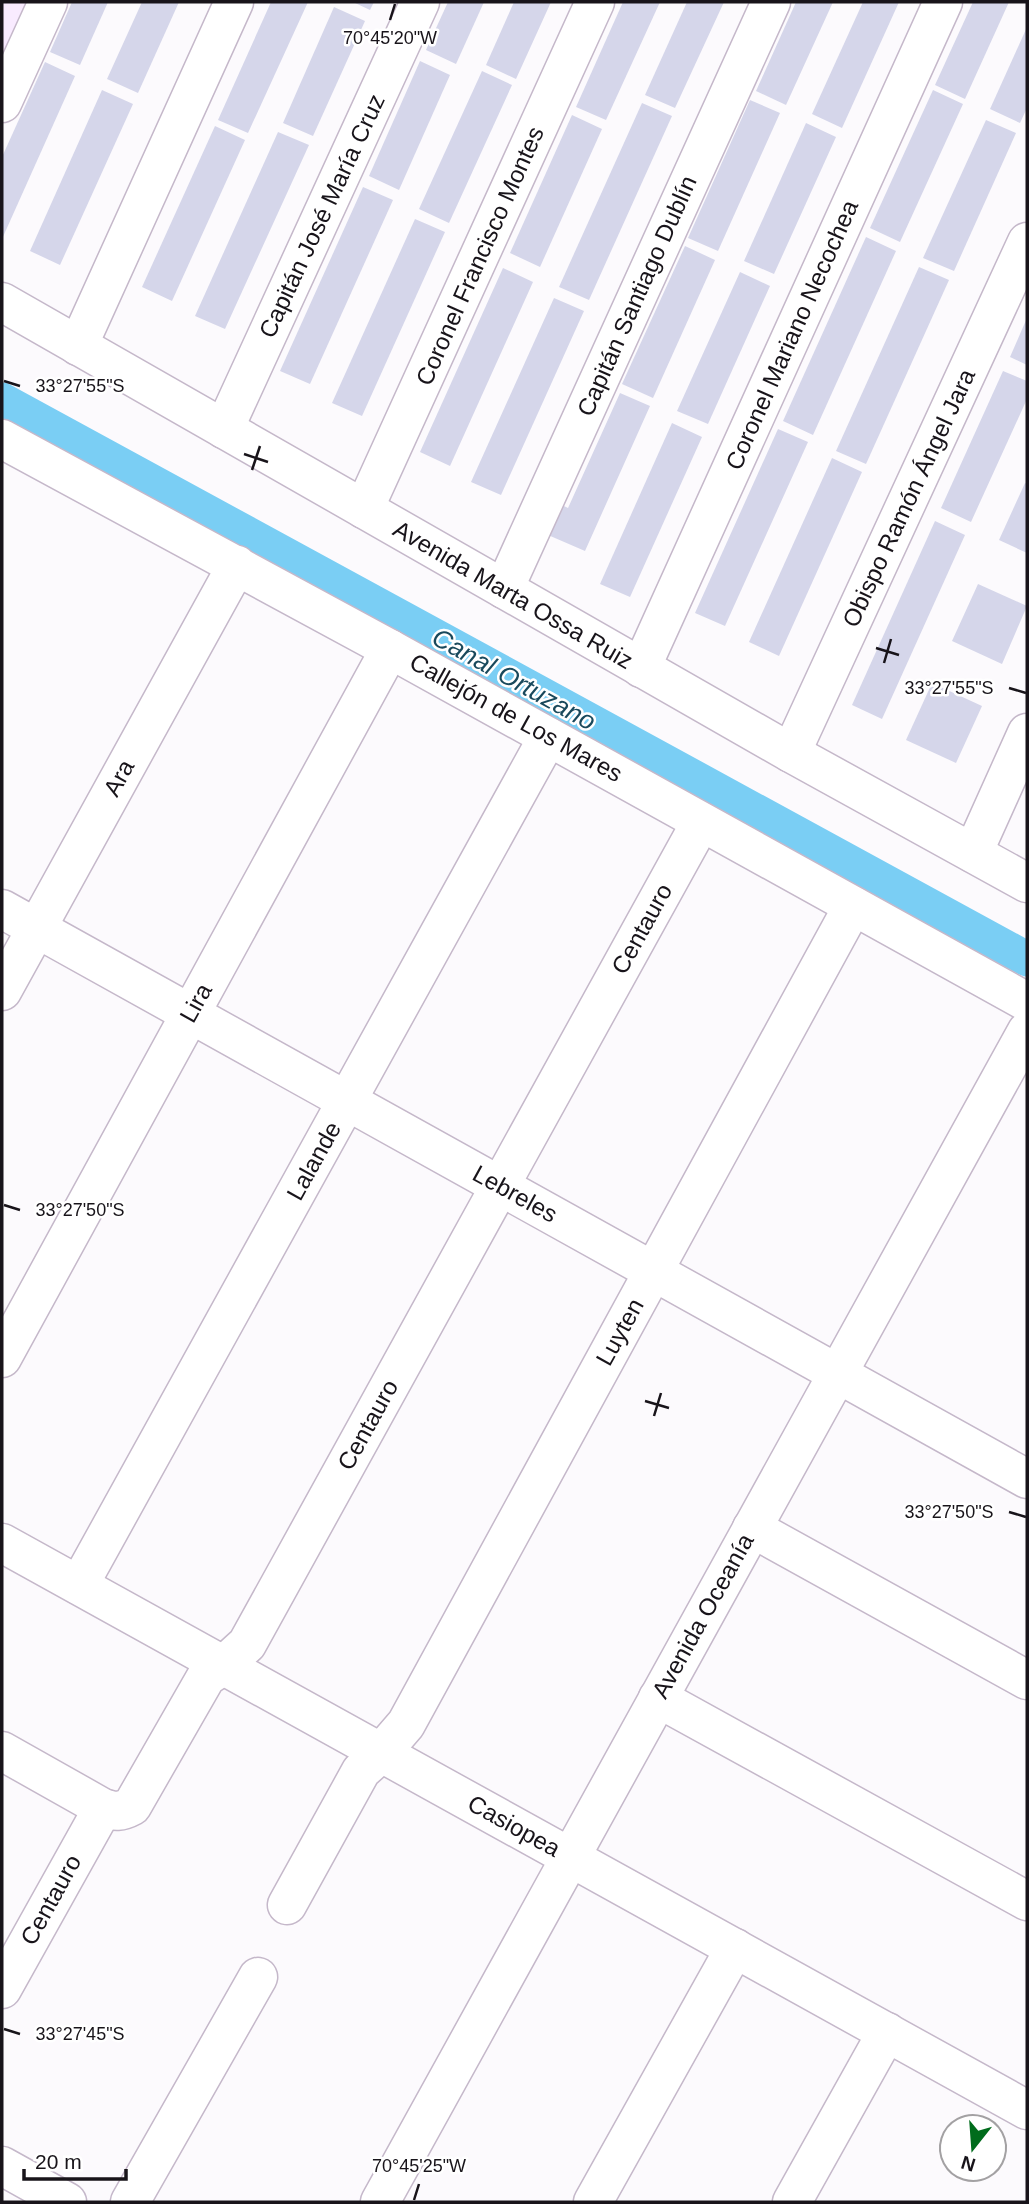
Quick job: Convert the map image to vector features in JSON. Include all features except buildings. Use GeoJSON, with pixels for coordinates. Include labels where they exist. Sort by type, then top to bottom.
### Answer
{"type":"FeatureCollection","features":[{"type":"Feature","properties":{"kind":"street"},"geometry":{"type":"LineString","coordinates":[[2,103],[48,2]]}},
{"type":"Feature","properties":{"kind":"street"},"geometry":{"type":"LineString","coordinates":[[78,345],[234,2]]}},
{"type":"Feature","properties":{"kind":"street","name":"Capitán José María Cruz"},"geometry":{"type":"LineString","coordinates":[[224,429],[420,2]]}},
{"type":"Feature","properties":{"kind":"street","name":"Coronel Francisco Montes"},"geometry":{"type":"LineString","coordinates":[[364,509],[595,2]]}},
{"type":"Feature","properties":{"kind":"street","name":"Capitán Santiago Dublín"},"geometry":{"type":"LineString","coordinates":[[504,590],[771,2]]}},
{"type":"Feature","properties":{"kind":"street","name":"Coronel Mariano Necochea"},"geometry":{"type":"LineString","coordinates":[[641,668],[943,2]]}},
{"type":"Feature","properties":{"kind":"street","name":"Obispo Ramón Ángel Jara"},"geometry":{"type":"LineString","coordinates":[[791,753],[1027,242]]}},
{"type":"Feature","properties":{"kind":"street","name":"Avenida Marta Ossa Ruiz"},"geometry":{"type":"LineString","coordinates":[[2,302],[641,668],[1027,883]]}},
{"type":"Feature","properties":{"kind":"street","name":"Callejón de Los Mares"},"geometry":{"type":"LineString","coordinates":[[2,439],[390,649],[1027,1002]]}},
{"type":"Feature","properties":{"kind":"street","name":"Ara"},"geometry":{"type":"LineString","coordinates":[[2,991],[237,565]]}},
{"type":"Feature","properties":{"kind":"street","name":"Lira"},"geometry":{"type":"LineString","coordinates":[[2,1358],[390,649]]}},
{"type":"Feature","properties":{"kind":"street"},"geometry":{"type":"LineString","coordinates":[[973,853],[1027,733]]}},
{"type":"Feature","properties":{"kind":"street","name":"Lalande"},"geometry":{"type":"LineString","coordinates":[[79,1586],[548,737]]}},
{"type":"Feature","properties":{"kind":"street","name":"Centauro"},"geometry":{"type":"LineString","coordinates":[[7,1967],[103,1808],[113,1812],[132,1806],[206,1678],[247,1644],[701,822]]}},
{"type":"Feature","properties":{"kind":"street","name":"Luyten"},"geometry":{"type":"LineString","coordinates":[[287,1905],[361,1771],[382,1753],[406,1724],[853,906]]}},
{"type":"Feature","properties":{"kind":"street","name":"Lebreles"},"geometry":{"type":"LineString","coordinates":[[2,909],[1027,1479]]}},
{"type":"Feature","properties":{"kind":"street","name":"Avenida Oceanía"},"geometry":{"type":"LineString","coordinates":[[380,2202],[1027,1031]]}},
{"type":"Feature","properties":{"kind":"street"},"geometry":{"type":"LineString","coordinates":[[752,1528],[1027,1680]]}},
{"type":"Feature","properties":{"kind":"street","name":"Casiopea"},"geometry":{"type":"LineString","coordinates":[[2,1542],[1027,2110]]}},
{"type":"Feature","properties":{"kind":"street"},"geometry":{"type":"LineString","coordinates":[[658,1698],[1027,1901]]}},
{"type":"Feature","properties":{"kind":"street"},"geometry":{"type":"LineString","coordinates":[[2,1751],[103,1808]]}},
{"type":"Feature","properties":{"kind":"street"},"geometry":{"type":"LineString","coordinates":[[593,2202],[735,1948]]}},
{"type":"Feature","properties":{"kind":"street"},"geometry":{"type":"LineString","coordinates":[[130,2202],[257,1978]]}},
{"type":"Feature","properties":{"kind":"street"},"geometry":{"type":"LineString","coordinates":[[802,2199],[887,2032]]}},
{"type":"Feature","properties":{"kind":"street"},"geometry":{"type":"LineString","coordinates":[[2,2166],[67,2202]]}},
{"type":"Feature","properties":{"kind":"shaded area"},"geometry":{"type":"Polygon","coordinates":[[[2,2],[28,2],[2,58],[2,2]]]}},
{"type":"Feature","properties":{"kind":"waterway","name":"Canal Ortuzano"},"geometry":{"type":"LineString","coordinates":[[2,400],[1027,959]]}}]}
